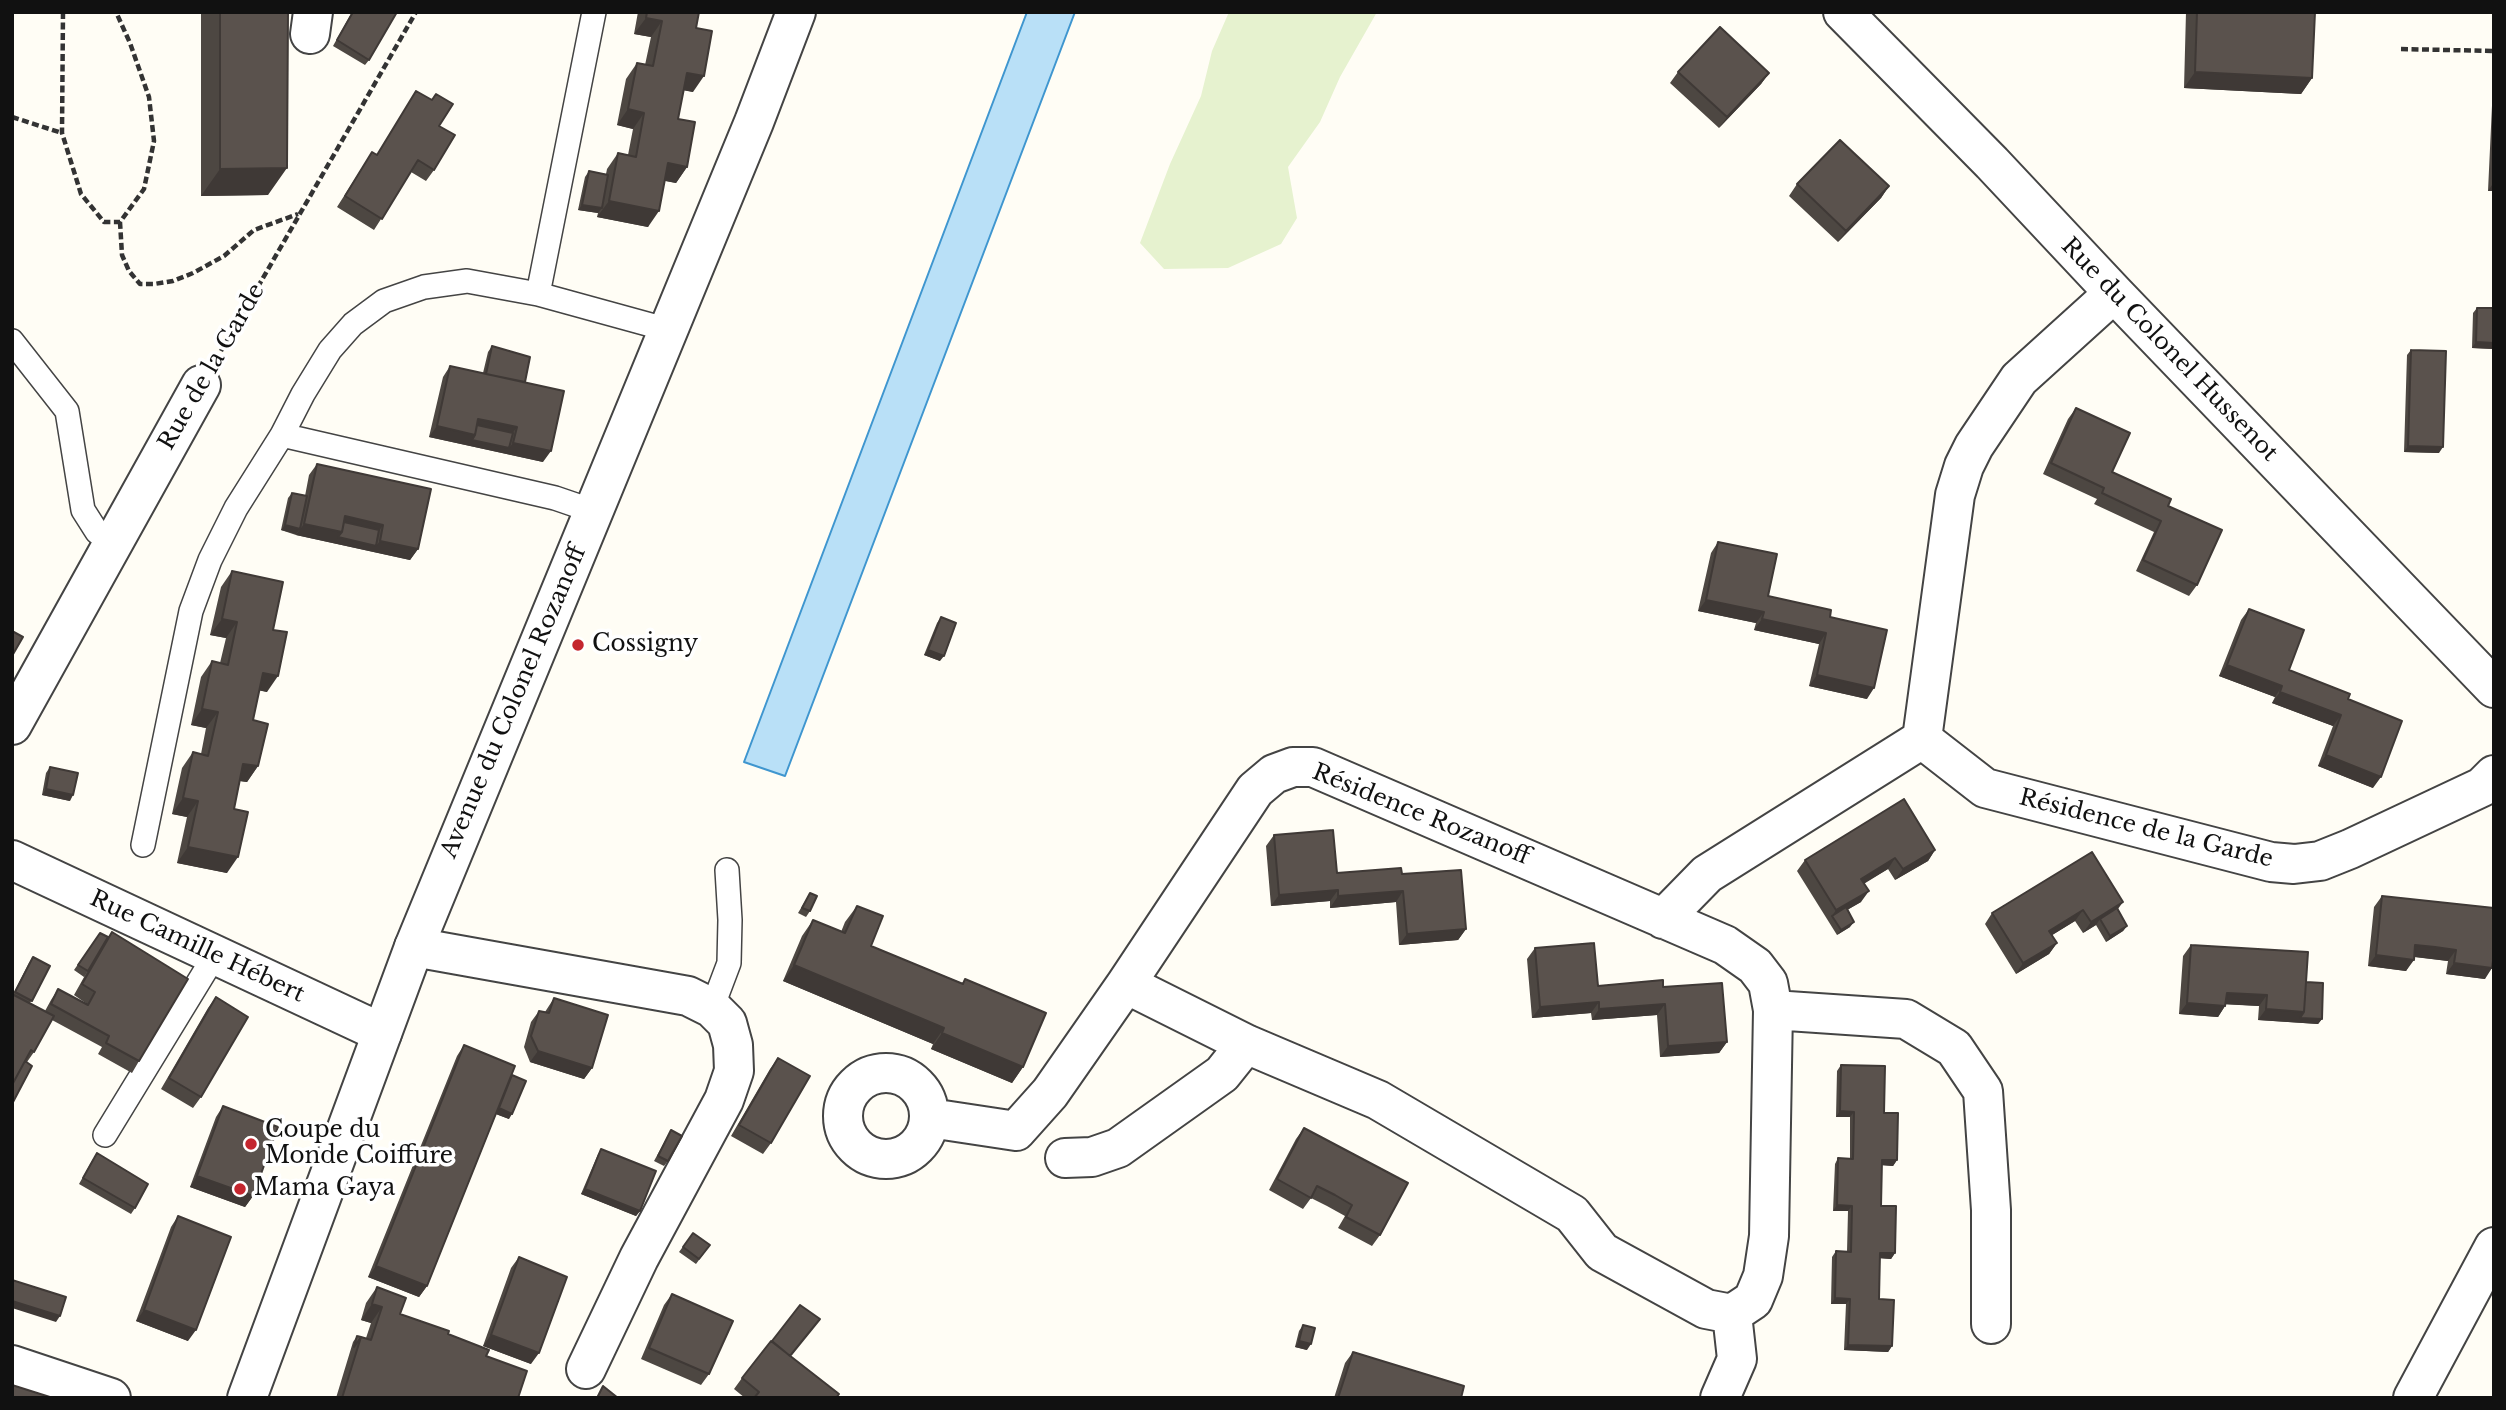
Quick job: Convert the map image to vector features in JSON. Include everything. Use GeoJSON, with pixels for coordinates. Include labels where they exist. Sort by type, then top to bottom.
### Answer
{"type":"FeatureCollection","features":[{"type":"Feature","properties":{"kind":"street","name":"Avenue du Colonel Rozanoff"},"geometry":{"type":"LineString","coordinates":[[247,1398],[414,947],[754,122],[796,12]]}},
{"type":"Feature","properties":{"kind":"street","name":"Rue du Colonel Hussenot"},"geometry":{"type":"LineString","coordinates":[[1843,12],[1992,163],[2494,688]]}},
{"type":"Feature","properties":{"kind":"street"},"geometry":{"type":"LineString","coordinates":[[1664,919],[1707,874],[1922,739],[1955,495],[1964,466],[2019,379],[2114,293]]}},
{"type":"Feature","properties":{"kind":"street","name":"Rue de la Garde"},"geometry":{"type":"LineString","coordinates":[[12,725],[201,385]]}},
{"type":"Feature","properties":{"kind":"street","name":"Résidence de la Garde"},"geometry":{"type":"LineString","coordinates":[[1922,739],[1985,788],[2271,862],[2294,864],[2320,861],[2350,849],[2482,786],[2494,775]]}},
{"type":"Feature","properties":{"kind":"street","name":"Résidence Rozanoff"},"geometry":{"type":"LineString","coordinates":[[930,1118],[1016,1130],[1051,1093],[1255,790],[1274,774],[1293,767],[1313,766],[1725,945],[1755,966],[1768,984],[1773,1010],[1769,1236],[1763,1276],[1753,1300],[1732,1314]]}},
{"type":"Feature","properties":{"kind":"street","name":"Rue Camille Hébert"},"geometry":{"type":"LineString","coordinates":[[13,862],[382,1033]]}},
{"type":"Feature","properties":{"kind":"street"},"geometry":{"type":"LineString","coordinates":[[414,947],[688,996],[712,1008],[727,1023],[733,1045],[734,1071],[724,1100],[639,1258],[586,1369]]}},
{"type":"Feature","properties":{"kind":"street"},"geometry":{"type":"LineString","coordinates":[[1126,984],[1246,1044],[1378,1100],[1572,1214],[1602,1252],[1706,1310],[1732,1314],[1737,1359],[1720,1398]]}},
{"type":"Feature","properties":{"kind":"street"},"geometry":{"type":"LineString","coordinates":[[1773,1010],[1906,1018],[1954,1048],[1983,1091],[1991,1210],[1991,1324]]}},
{"type":"Feature","properties":{"kind":"street"},"geometry":{"type":"LineString","coordinates":[[1065,1158],[1092,1157],[1118,1148],[1222,1074],[1246,1044]]}},
{"type":"Feature","properties":{"kind":"street"},"geometry":{"type":"LineString","coordinates":[[2413,1398],[2494,1247]]}},
{"type":"Feature","properties":{"kind":"street"},"geometry":{"type":"LineString","coordinates":[[12,1365],[111,1398]]}},
{"type":"Feature","properties":{"kind":"lane"},"geometry":{"type":"LineString","coordinates":[[538,294],[594,12]]}},
{"type":"Feature","properties":{"kind":"lane"},"geometry":{"type":"LineString","coordinates":[[144,845],[191,611],[210,560],[236,508],[282,435],[303,394],[330,350],[353,324],[384,301],[424,287],[467,281],[538,294],[669,330]]}},
{"type":"Feature","properties":{"kind":"lane"},"geometry":{"type":"LineString","coordinates":[[12,341],[66,411],[83,510],[97,532],[113,542]]}},
{"type":"Feature","properties":{"kind":"lane"},"geometry":{"type":"LineString","coordinates":[[282,435],[555,498],[593,511]]}},
{"type":"Feature","properties":{"kind":"lane"},"geometry":{"type":"LineString","coordinates":[[712,1008],[729,963],[727,870]]}},
{"type":"Feature","properties":{"kind":"lane"},"geometry":{"type":"LineString","coordinates":[[106,1135],[215,955]]}},
{"type":"Feature","properties":{"kind":"path"},"geometry":{"type":"LineString","coordinates":[[63,12],[62,133],[81,194],[104,222],[120,222]]}},
{"type":"Feature","properties":{"kind":"path"},"geometry":{"type":"LineString","coordinates":[[116,12],[149,97],[154,141],[144,189],[120,222],[122,255],[129,271],[140,284],[173,281],[193,273],[224,256],[254,230],[299,214]]}},
{"type":"Feature","properties":{"kind":"path","name":"Rue de la Garde"},"geometry":{"type":"LineString","coordinates":[[201,385],[416,12]]}},
{"type":"Feature","properties":{"kind":"path"},"geometry":{"type":"LineString","coordinates":[[2401,49],[2494,51]]}},
{"type":"Feature","properties":{"kind":"path"},"geometry":{"type":"LineString","coordinates":[[12,117],[62,133]]}},
{"type":"Feature","properties":{"kind":"green space"},"geometry":{"type":"Polygon","coordinates":[[[1229,12],[1377,12],[1340,77],[1320,122],[1288,167],[1297,218],[1281,244],[1228,268],[1164,269],[1140,243],[1170,164],[1201,96],[1212,51],[1229,12]]]}},
{"type":"Feature","properties":{"kind":"water"},"geometry":{"type":"Polygon","coordinates":[[[1027,12],[1075,12],[785,776],[744,762],[1027,12]]]}},
{"type":"Feature","properties":{"kind":"building"},"geometry":{"type":"Polygon","coordinates":[[[220,12],[288,12],[287,168],[220,169],[220,12]]]}},
{"type":"Feature","properties":{"kind":"building"},"geometry":{"type":"Polygon","coordinates":[[[353,12],[397,12],[369,60],[337,40],[353,12]]]}},
{"type":"Feature","properties":{"kind":"building"},"geometry":{"type":"Polygon","coordinates":[[[647,12],[699,12],[696,28],[712,31],[704,76],[687,73],[678,119],[695,122],[687,167],[668,163],[659,211],[609,201],[618,153],[636,157],[644,113],[628,109],[637,63],[653,66],[662,21],[646,18],[647,12]]]}},
{"type":"Feature","properties":{"kind":"building"},"geometry":{"type":"Polygon","coordinates":[[[2197,12],[2315,12],[2312,78],[2195,72],[2197,12]]]}},
{"type":"Feature","properties":{"kind":"building"},"geometry":{"type":"Polygon","coordinates":[[[1720,27],[1769,73],[1727,117],[1678,72],[1720,27]]]}},
{"type":"Feature","properties":{"kind":"building"},"geometry":{"type":"Polygon","coordinates":[[[416,91],[432,100],[436,94],[453,104],[439,126],[455,135],[434,170],[418,160],[382,219],[345,196],[372,152],[377,155],[416,91]]]}},
{"type":"Feature","properties":{"kind":"building"},"geometry":{"type":"Polygon","coordinates":[[[1840,140],[1889,186],[1846,231],[1797,184],[1840,140]]]}},
{"type":"Feature","properties":{"kind":"building"},"geometry":{"type":"Polygon","coordinates":[[[589,171],[608,175],[602,208],[582,205],[589,171]]]}},
{"type":"Feature","properties":{"kind":"building"},"geometry":{"type":"Polygon","coordinates":[[[2477,308],[2494,308],[2494,343],[2476,342],[2477,308]]]}},
{"type":"Feature","properties":{"kind":"building"},"geometry":{"type":"Polygon","coordinates":[[[492,346],[530,357],[525,382],[486,374],[492,346]]]}},
{"type":"Feature","properties":{"kind":"building"},"geometry":{"type":"Polygon","coordinates":[[[2411,350],[2446,351],[2443,447],[2408,446],[2411,350]]]}},
{"type":"Feature","properties":{"kind":"building"},"geometry":{"type":"Polygon","coordinates":[[[450,366],[564,391],[551,451],[513,443],[517,427],[478,419],[475,435],[437,426],[450,366]]]}},
{"type":"Feature","properties":{"kind":"building"},"geometry":{"type":"Polygon","coordinates":[[[2076,408],[2130,433],[2112,472],[2171,499],[2168,506],[2222,530],[2197,585],[2143,560],[2161,521],[2102,493],[2104,488],[2051,463],[2076,408]]]}},
{"type":"Feature","properties":{"kind":"building"},"geometry":{"type":"Polygon","coordinates":[[[477,425],[513,433],[509,448],[472,440],[477,425]]]}},
{"type":"Feature","properties":{"kind":"building"},"geometry":{"type":"Polygon","coordinates":[[[317,464],[431,489],[418,549],[380,541],[383,525],[345,516],[342,532],[304,524],[317,464]]]}},
{"type":"Feature","properties":{"kind":"building"},"geometry":{"type":"Polygon","coordinates":[[[292,493],[307,496],[300,529],[285,525],[292,493]]]}},
{"type":"Feature","properties":{"kind":"building"},"geometry":{"type":"Polygon","coordinates":[[[344,522],[379,530],[376,546],[338,537],[344,522]]]}},
{"type":"Feature","properties":{"kind":"building"},"geometry":{"type":"Polygon","coordinates":[[[1718,542],[1777,554],[1768,596],[1831,610],[1830,617],[1887,630],[1874,688],[1817,675],[1826,633],[1762,619],[1764,612],[1706,600],[1718,542]]]}},
{"type":"Feature","properties":{"kind":"building"},"geometry":{"type":"Polygon","coordinates":[[[232,571],[283,582],[273,630],[287,632],[278,676],[263,673],[253,720],[268,724],[258,766],[243,764],[234,809],[248,812],[238,857],[188,847],[198,801],[183,798],[193,752],[208,756],[218,712],[202,709],[212,661],[228,665],[237,622],[222,619],[232,571]]]}},
{"type":"Feature","properties":{"kind":"building"},"geometry":{"type":"Polygon","coordinates":[[[2249,609],[2304,630],[2289,670],[2350,694],[2348,699],[2402,721],[2381,777],[2326,755],[2341,715],[2280,692],[2282,686],[2227,665],[2249,609]]]}},
{"type":"Feature","properties":{"kind":"building"},"geometry":{"type":"Polygon","coordinates":[[[941,617],[956,623],[944,656],[928,650],[941,617]]]}},
{"type":"Feature","properties":{"kind":"building"},"geometry":{"type":"Polygon","coordinates":[[[12,631],[23,637],[12,656],[12,631]]]}},
{"type":"Feature","properties":{"kind":"building"},"geometry":{"type":"Polygon","coordinates":[[[50,767],[78,773],[73,795],[46,789],[50,767]]]}},
{"type":"Feature","properties":{"kind":"building"},"geometry":{"type":"Polygon","coordinates":[[[1904,799],[1935,850],[1903,869],[1895,858],[1861,879],[1869,891],[1836,910],[1805,860],[1904,799]]]}},
{"type":"Feature","properties":{"kind":"building"},"geometry":{"type":"Polygon","coordinates":[[[1333,830],[1337,873],[1401,868],[1402,874],[1461,870],[1466,929],[1407,934],[1403,891],[1338,896],[1338,890],[1279,895],[1274,835],[1333,830]]]}},
{"type":"Feature","properties":{"kind":"building"},"geometry":{"type":"Polygon","coordinates":[[[2092,852],[2123,902],[2091,922],[2083,910],[2049,931],[2057,943],[2023,963],[1992,913],[2092,852]]]}},
{"type":"Feature","properties":{"kind":"building"},"geometry":{"type":"Polygon","coordinates":[[[810,893],[817,896],[810,911],[802,908],[810,893]]]}},
{"type":"Feature","properties":{"kind":"building"},"geometry":{"type":"Polygon","coordinates":[[[2382,896],[2494,908],[2492,968],[2454,963],[2456,950],[2435,947],[2415,945],[2414,960],[2376,955],[2382,896]]]}},
{"type":"Feature","properties":{"kind":"building"},"geometry":{"type":"Polygon","coordinates":[[[857,906],[883,916],[871,946],[963,984],[965,979],[1046,1013],[1023,1067],[942,1033],[944,1028],[794,965],[813,920],[845,933],[857,906]]]}},
{"type":"Feature","properties":{"kind":"building"},"geometry":{"type":"Polygon","coordinates":[[[1846,907],[1854,922],[1841,930],[1832,916],[1846,907]]]}},
{"type":"Feature","properties":{"kind":"building"},"geometry":{"type":"Polygon","coordinates":[[[2117,908],[2127,926],[2110,936],[2100,919],[2117,908]]]}},
{"type":"Feature","properties":{"kind":"building"},"geometry":{"type":"Polygon","coordinates":[[[112,932],[188,979],[139,1061],[106,1043],[109,1036],[51,1004],[58,989],[88,1005],[95,992],[82,984],[112,932]]]}},
{"type":"Feature","properties":{"kind":"building"},"geometry":{"type":"Polygon","coordinates":[[[100,933],[108,937],[88,971],[78,965],[100,933]]]}},
{"type":"Feature","properties":{"kind":"building"},"geometry":{"type":"Polygon","coordinates":[[[1594,943],[1598,986],[1663,980],[1663,987],[1722,983],[1727,1042],[1668,1046],[1665,1004],[1599,1009],[1599,1002],[1540,1007],[1535,948],[1594,943]]]}},
{"type":"Feature","properties":{"kind":"building"},"geometry":{"type":"Polygon","coordinates":[[[2191,945],[2308,952],[2304,1012],[2266,1009],[2267,995],[2227,993],[2225,1006],[2187,1003],[2191,945]]]}},
{"type":"Feature","properties":{"kind":"building"},"geometry":{"type":"Polygon","coordinates":[[[33,957],[50,966],[32,1001],[15,992],[33,957]]]}},
{"type":"Feature","properties":{"kind":"building"},"geometry":{"type":"Polygon","coordinates":[[[2306,982],[2323,983],[2322,1019],[2300,1018],[2304,1012],[2306,982]]]}},
{"type":"Feature","properties":{"kind":"building"},"geometry":{"type":"Polygon","coordinates":[[[12,994],[54,1016],[12,1085],[12,994]]]}},
{"type":"Feature","properties":{"kind":"building"},"geometry":{"type":"Polygon","coordinates":[[[216,997],[248,1017],[201,1097],[169,1078],[216,997]]]}},
{"type":"Feature","properties":{"kind":"building"},"geometry":{"type":"Polygon","coordinates":[[[554,998],[608,1015],[592,1068],[538,1051],[531,1036],[539,1011],[549,1013],[554,998]]]}},
{"type":"Feature","properties":{"kind":"building"},"geometry":{"type":"Polygon","coordinates":[[[464,1045],[515,1066],[427,1286],[376,1266],[464,1045]]]}},
{"type":"Feature","properties":{"kind":"building"},"geometry":{"type":"Polygon","coordinates":[[[778,1058],[810,1076],[771,1143],[739,1125],[778,1058]]]}},
{"type":"Feature","properties":{"kind":"building"},"geometry":{"type":"Polygon","coordinates":[[[25,1061],[32,1066],[12,1104],[12,1085],[25,1061]]]}},
{"type":"Feature","properties":{"kind":"building"},"geometry":{"type":"Polygon","coordinates":[[[1841,1065],[1885,1066],[1884,1113],[1898,1113],[1897,1160],[1882,1160],[1881,1206],[1896,1206],[1895,1253],[1880,1253],[1879,1299],[1894,1300],[1892,1346],[1848,1345],[1850,1299],[1835,1298],[1836,1251],[1851,1252],[1852,1206],[1837,1205],[1838,1158],[1853,1159],[1854,1112],[1840,1111],[1841,1065]]]}},
{"type":"Feature","properties":{"kind":"building"},"geometry":{"type":"Polygon","coordinates":[[[512,1075],[526,1081],[512,1114],[499,1108],[512,1075]]]}},
{"type":"Feature","properties":{"kind":"building"},"geometry":{"type":"Polygon","coordinates":[[[223,1106],[278,1127],[253,1196],[197,1176],[223,1106]]]}},
{"type":"Feature","properties":{"kind":"building"},"geometry":{"type":"Polygon","coordinates":[[[1304,1128],[1408,1183],[1380,1235],[1346,1217],[1352,1205],[1335,1195],[1317,1186],[1311,1198],[1277,1179],[1304,1128]]]}},
{"type":"Feature","properties":{"kind":"building"},"geometry":{"type":"Polygon","coordinates":[[[671,1130],[682,1136],[668,1161],[658,1156],[671,1130]]]}},
{"type":"Feature","properties":{"kind":"building"},"geometry":{"type":"Polygon","coordinates":[[[601,1149],[656,1171],[640,1211],[585,1189],[601,1149]]]}},
{"type":"Feature","properties":{"kind":"building"},"geometry":{"type":"Polygon","coordinates":[[[97,1153],[148,1184],[135,1208],[83,1178],[97,1153]]]}},
{"type":"Feature","properties":{"kind":"building"},"geometry":{"type":"Polygon","coordinates":[[[178,1216],[231,1237],[196,1330],[144,1310],[178,1216]]]}},
{"type":"Feature","properties":{"kind":"building"},"geometry":{"type":"Polygon","coordinates":[[[693,1233],[710,1245],[699,1259],[683,1247],[693,1233]]]}},
{"type":"Feature","properties":{"kind":"building"},"geometry":{"type":"Polygon","coordinates":[[[519,1257],[567,1277],[539,1353],[491,1335],[519,1257]]]}},
{"type":"Feature","properties":{"kind":"building"},"geometry":{"type":"Polygon","coordinates":[[[12,1280],[66,1297],[60,1316],[12,1301],[12,1280]]]}},
{"type":"Feature","properties":{"kind":"building"},"geometry":{"type":"Polygon","coordinates":[[[377,1287],[406,1298],[400,1314],[449,1331],[448,1334],[489,1350],[486,1356],[527,1371],[518,1398],[342,1398],[361,1337],[371,1340],[382,1307],[372,1304],[377,1287]]]}},
{"type":"Feature","properties":{"kind":"building"},"geometry":{"type":"Polygon","coordinates":[[[672,1294],[733,1321],[709,1374],[649,1348],[672,1294]]]}},
{"type":"Feature","properties":{"kind":"building"},"geometry":{"type":"Polygon","coordinates":[[[800,1305],[820,1319],[790,1356],[772,1341],[800,1305]]]}},
{"type":"Feature","properties":{"kind":"building"},"geometry":{"type":"Polygon","coordinates":[[[1303,1325],[1315,1328],[1311,1344],[1299,1341],[1303,1325]]]}},
{"type":"Feature","properties":{"kind":"building"},"geometry":{"type":"Polygon","coordinates":[[[771,1341],[839,1394],[836,1398],[754,1398],[759,1392],[742,1378],[771,1341]]]}},
{"type":"Feature","properties":{"kind":"building"},"geometry":{"type":"Polygon","coordinates":[[[1353,1352],[1464,1386],[1461,1398],[1338,1398],[1353,1352]]]}},
{"type":"Feature","properties":{"kind":"building"},"geometry":{"type":"Polygon","coordinates":[[[12,1385],[53,1398],[12,1398],[12,1385]]]}},
{"type":"Feature","properties":{"kind":"building"},"geometry":{"type":"Polygon","coordinates":[[[603,1386],[618,1398],[597,1398],[603,1386]]]}},
{"type":"Feature","properties":{"kind":"place","name":"Cossigny"},"geometry":{"type":"Point","coordinates":[578,645]}},
{"type":"Feature","properties":{"kind":"place","name":"Coupe du Monde Coiffure"},"geometry":{"type":"Point","coordinates":[251,1144]}},
{"type":"Feature","properties":{"kind":"place","name":"Mama Gaya"},"geometry":{"type":"Point","coordinates":[240,1189]}}]}
